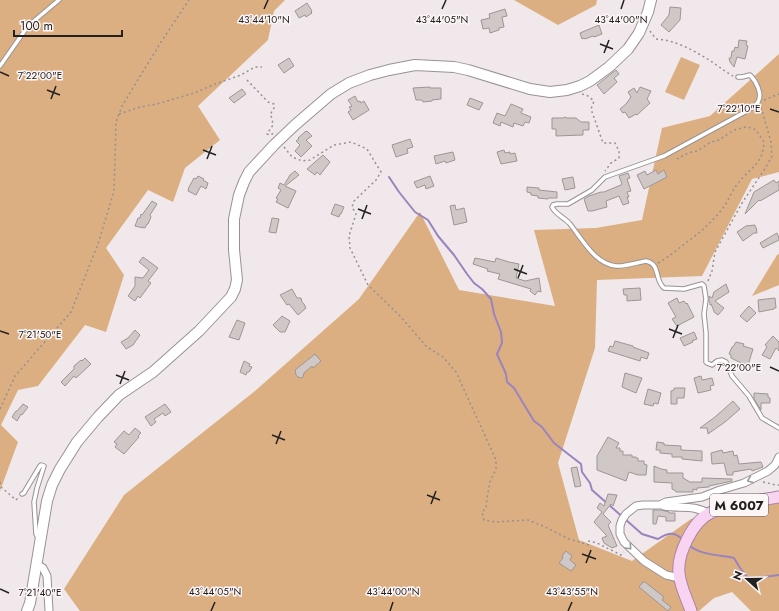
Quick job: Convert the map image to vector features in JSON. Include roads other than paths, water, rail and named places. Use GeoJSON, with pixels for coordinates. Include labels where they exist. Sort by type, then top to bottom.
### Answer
{"type":"FeatureCollection","features":[{"type":"Feature","properties":{"kind":"main road"},"geometry":{"type":"LineString","coordinates":[[27,611],[30,602],[47,501],[52,484],[77,442],[98,417],[119,395],[153,372],[199,331],[233,293],[237,280],[234,250],[234,218],[239,195],[249,172],[295,124],[331,94],[349,83],[382,72],[415,65],[454,67],[530,89],[550,92],[567,90],[580,86],[590,81],[609,67],[628,49],[643,25],[651,0]]}},
{"type":"Feature","properties":{"kind":"main road","name":"M 6007"},"geometry":{"type":"LineString","coordinates":[[691,611],[679,577],[678,565],[688,537],[692,531],[705,517],[723,508],[779,497]]}},
{"type":"Feature","properties":{"kind":"street"},"geometry":{"type":"LineString","coordinates":[[660,505],[666,502],[702,498],[754,479],[775,466],[779,457]]}},
{"type":"Feature","properties":{"kind":"street"},"geometry":{"type":"LineString","coordinates":[[679,577],[666,575],[644,561],[624,542],[620,530],[622,520],[626,514],[636,506],[643,505],[690,507],[703,510],[705,517]]}},
{"type":"Feature","properties":{"kind":"street"},"geometry":{"type":"LineString","coordinates":[[36,564],[43,568],[47,576],[49,611]]}},
{"type":"Feature","properties":{"kind":"lane"},"geometry":{"type":"LineString","coordinates":[[0,66],[28,26],[59,0]]}},
{"type":"Feature","properties":{"kind":"lane"},"geometry":{"type":"LineString","coordinates":[[738,77],[742,78],[750,76],[757,83],[759,101],[745,112],[664,156],[605,177],[587,194],[568,204],[557,204],[553,205],[552,207],[567,221],[588,248],[605,263],[618,266],[646,261],[652,263],[654,265],[659,283],[664,288],[684,289],[702,284],[705,288],[706,299],[704,314],[706,362],[712,365],[719,360],[726,362],[732,376],[749,396],[762,418],[779,428]]}},
{"type":"Feature","properties":{"kind":"lane"},"geometry":{"type":"LineString","coordinates":[[22,494],[40,466],[44,466],[34,502],[36,534],[40,543]]}},
{"type":"Feature","properties":{"kind":"waterway"},"geometry":{"type":"LineString","coordinates":[[389,177],[415,212],[428,220],[438,236],[474,283],[491,299],[494,314],[501,332],[502,343],[497,354],[506,374],[507,382],[514,388],[534,421],[542,427],[554,443],[581,464],[582,472],[590,483],[592,490],[642,534],[658,539],[664,535],[673,534],[682,539]]}},
{"type":"Feature","properties":{"kind":"waterway"},"geometry":{"type":"LineString","coordinates":[[689,545],[704,553],[734,558],[747,577],[757,578],[779,575]]}}]}
